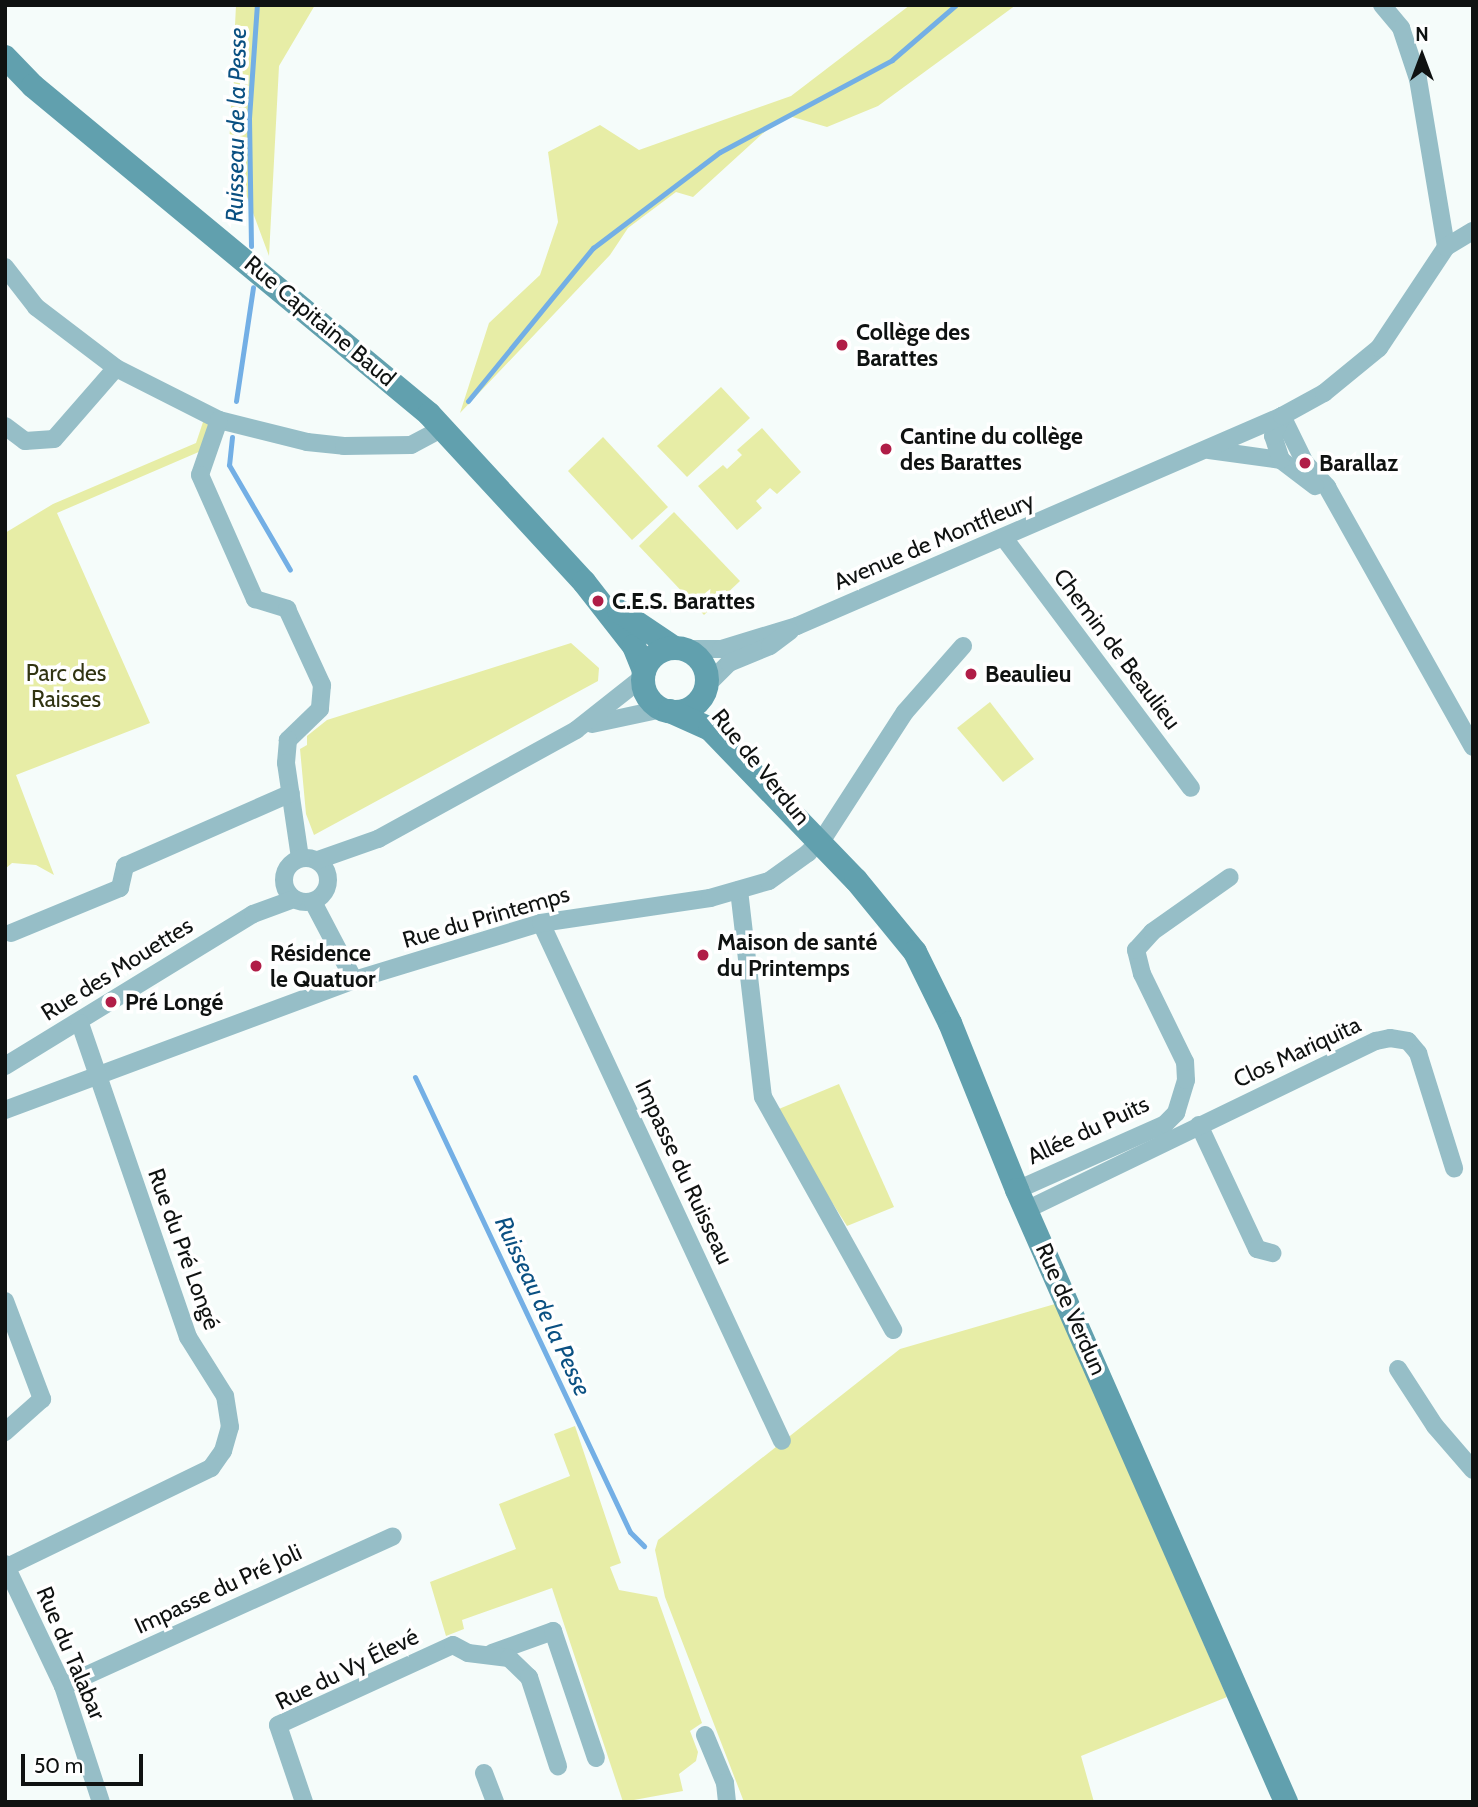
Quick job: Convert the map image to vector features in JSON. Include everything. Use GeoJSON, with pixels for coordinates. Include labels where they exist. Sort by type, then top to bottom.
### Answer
{"type":"FeatureCollection","features":[{"type":"Feature","properties":{"kind":"main road","name":"Rue Capitaine Baud"},"geometry":{"type":"LineString","coordinates":[[5,57],[33,86]]}},
{"type":"Feature","properties":{"kind":"main road","name":"Rue Capitaine Baud"},"geometry":{"type":"LineString","coordinates":[[5,68],[33,86],[375,365],[443,428],[584,582],[634,646],[644,674]]}},
{"type":"Feature","properties":{"kind":"main road","name":"Rue Capitaine Baud"},"geometry":{"type":"LineString","coordinates":[[584,582],[645,630],[679,648]]}},
{"type":"Feature","properties":{"kind":"main road"},"geometry":{"type":"LineString","coordinates":[[679,648],[702,663],[705,689],[694,705],[666,710],[650,699],[644,674],[659,652],[679,648]]}},
{"type":"Feature","properties":{"kind":"main road","name":"Rue de Verdun"},"geometry":{"type":"LineString","coordinates":[[705,689],[713,712],[806,818],[818,841]]}},
{"type":"Feature","properties":{"kind":"main road","name":"Rue de Verdun"},"geometry":{"type":"LineString","coordinates":[[666,710],[710,729],[818,841],[915,952],[950,1023],[1022,1200],[1286,1802]]}},
{"type":"Feature","properties":{"kind":"street"},"geometry":{"type":"LineString","coordinates":[[1382,5],[1401,28],[1418,79],[1446,247],[1473,231]]}},
{"type":"Feature","properties":{"kind":"street","name":"Avenue de Montfleury"},"geometry":{"type":"LineString","coordinates":[[679,648],[721,649],[797,626],[1282,416],[1308,402],[1379,348],[1446,247]]}},
{"type":"Feature","properties":{"kind":"street"},"geometry":{"type":"LineString","coordinates":[[5,267],[36,307],[116,368],[214,417],[307,442],[344,446],[411,444],[443,428]]}},
{"type":"Feature","properties":{"kind":"street"},"geometry":{"type":"LineString","coordinates":[[5,426],[25,441],[54,439],[116,368]]}},
{"type":"Feature","properties":{"kind":"street"},"geometry":{"type":"LineString","coordinates":[[1295,442],[1308,402]]}},
{"type":"Feature","properties":{"kind":"street"},"geometry":{"type":"LineString","coordinates":[[1282,416],[1473,747]]}},
{"type":"Feature","properties":{"kind":"street"},"geometry":{"type":"LineString","coordinates":[[1281,460],[1273,436],[1282,416]]}},
{"type":"Feature","properties":{"kind":"street"},"geometry":{"type":"LineString","coordinates":[[214,417],[200,475],[255,599],[287,609],[322,685],[320,709],[288,740],[291,793],[300,858],[284,876],[304,900],[355,980]]}},
{"type":"Feature","properties":{"kind":"street"},"geometry":{"type":"LineString","coordinates":[[1204,450],[1281,460],[1334,502]]}},
{"type":"Feature","properties":{"kind":"street","name":"Chemin de Beaulieu"},"geometry":{"type":"LineString","coordinates":[[1004,538],[1191,788]]}},
{"type":"Feature","properties":{"kind":"street","name":"Avenue de Montfleury"},"geometry":{"type":"LineString","coordinates":[[705,689],[729,663],[770,646],[797,626]]}},
{"type":"Feature","properties":{"kind":"street"},"geometry":{"type":"LineString","coordinates":[[818,841],[863,783],[905,712],[963,646]]}},
{"type":"Feature","properties":{"kind":"street"},"geometry":{"type":"LineString","coordinates":[[576,730],[644,674]]}},
{"type":"Feature","properties":{"kind":"street"},"geometry":{"type":"LineString","coordinates":[[304,900],[322,896],[329,877],[378,839],[576,730],[615,715],[666,710]]}},
{"type":"Feature","properties":{"kind":"street"},"geometry":{"type":"LineString","coordinates":[[10,933],[120,888],[125,866],[291,793]]}},
{"type":"Feature","properties":{"kind":"street"},"geometry":{"type":"LineString","coordinates":[[300,858],[318,860],[378,839]]}},
{"type":"Feature","properties":{"kind":"street","name":"Rue du Printemps"},"geometry":{"type":"LineString","coordinates":[[5,1110],[355,980],[541,923],[739,890],[769,881],[818,841]]}},
{"type":"Feature","properties":{"kind":"street"},"geometry":{"type":"LineString","coordinates":[[318,860],[329,877]]}},
{"type":"Feature","properties":{"kind":"street","name":"Rue des Mouettes"},"geometry":{"type":"LineString","coordinates":[[253,914],[284,876]]}},
{"type":"Feature","properties":{"kind":"street","name":"Allée du Puits"},"geometry":{"type":"LineString","coordinates":[[1022,1200],[1165,1124],[1176,1114],[1186,1080],[1185,1062],[1142,974],[1136,950],[1152,932],[1230,877]]}},
{"type":"Feature","properties":{"kind":"street"},"geometry":{"type":"LineString","coordinates":[[739,890],[763,1097],[893,1330]]}},
{"type":"Feature","properties":{"kind":"street","name":"Rue des Mouettes"},"geometry":{"type":"LineString","coordinates":[[5,1066],[80,1023],[253,914],[304,900]]}},
{"type":"Feature","properties":{"kind":"street","name":"Impasse du Ruisseau"},"geometry":{"type":"LineString","coordinates":[[541,923],[782,1441]]}},
{"type":"Feature","properties":{"kind":"street","name":"Rue du Pré Longé"},"geometry":{"type":"LineString","coordinates":[[6,1565],[211,1468],[223,1451],[230,1427],[225,1396],[188,1338],[80,1023]]}},
{"type":"Feature","properties":{"kind":"street","name":"Clos Mariquita"},"geometry":{"type":"LineString","coordinates":[[1022,1200],[1199,1125],[1390,1038],[1408,1041],[1418,1053],[1454,1168]]}},
{"type":"Feature","properties":{"kind":"street"},"geometry":{"type":"LineString","coordinates":[[1199,1125],[1258,1249],[1272,1254]]}},
{"type":"Feature","properties":{"kind":"street"},"geometry":{"type":"LineString","coordinates":[[5,1301],[42,1399],[5,1432]]}},
{"type":"Feature","properties":{"kind":"street"},"geometry":{"type":"LineString","coordinates":[[1398,1369],[1434,1426],[1473,1470]]}},
{"type":"Feature","properties":{"kind":"street","name":"Impasse du Pré Joli"},"geometry":{"type":"LineString","coordinates":[[63,1686],[393,1535]]}},
{"type":"Feature","properties":{"kind":"street","name":"Rue du Talabar"},"geometry":{"type":"LineString","coordinates":[[6,1565],[63,1686],[102,1802]]}},
{"type":"Feature","properties":{"kind":"street"},"geometry":{"type":"LineString","coordinates":[[492,1653],[553,1631],[597,1758]]}},
{"type":"Feature","properties":{"kind":"street","name":"Rue du Vy Élevé"},"geometry":{"type":"LineString","coordinates":[[304,1802],[278,1725],[453,1646],[468,1653],[492,1653]]}},
{"type":"Feature","properties":{"kind":"street"},"geometry":{"type":"LineString","coordinates":[[492,1653],[509,1658],[529,1677],[558,1766]]}},
{"type":"Feature","properties":{"kind":"street"},"geometry":{"type":"LineString","coordinates":[[705,1735],[725,1783],[727,1802]]}},
{"type":"Feature","properties":{"kind":"street"},"geometry":{"type":"LineString","coordinates":[[484,1773],[495,1802]]}},
{"type":"Feature","properties":{"kind":"green space"},"geometry":{"type":"Polygon","coordinates":[[[236,5],[315,5],[279,66],[269,256],[229,148],[236,5]]]}},
{"type":"Feature","properties":{"kind":"green space"},"geometry":{"type":"Polygon","coordinates":[[[910,5],[1016,5],[878,106],[827,127],[789,116],[771,126],[693,197],[676,192],[628,228],[610,255],[460,413],[489,323],[540,275],[558,222],[548,152],[600,125],[639,150],[791,96],[910,5]]]}},
{"type":"Feature","properties":{"kind":"green space"},"geometry":{"type":"Polygon","coordinates":[[[721,387],[750,418],[687,477],[657,446],[721,387]]]}},
{"type":"Feature","properties":{"kind":"green space","name":"Parc des Raisses"},"geometry":{"type":"Polygon","coordinates":[[[204,419],[211,421],[201,451],[57,513],[150,723],[16,775],[54,875],[36,865],[12,863],[5,869],[5,533],[53,504],[196,443],[204,419]]]}},
{"type":"Feature","properties":{"kind":"green space"},"geometry":{"type":"Polygon","coordinates":[[[762,428],[801,472],[777,494],[770,488],[756,501],[762,508],[737,530],[698,486],[723,465],[727,469],[742,455],[737,450],[762,428]]]}},
{"type":"Feature","properties":{"kind":"green space"},"geometry":{"type":"Polygon","coordinates":[[[603,437],[668,507],[632,540],[568,471],[603,437]]]}},
{"type":"Feature","properties":{"kind":"green space"},"geometry":{"type":"Polygon","coordinates":[[[674,512],[740,581],[704,615],[639,546],[674,512]]]}},
{"type":"Feature","properties":{"kind":"green space"},"geometry":{"type":"Polygon","coordinates":[[[571,643],[599,668],[598,681],[314,835],[306,814],[300,749],[307,745],[307,736],[327,720],[571,643]]]}},
{"type":"Feature","properties":{"kind":"green space"},"geometry":{"type":"Polygon","coordinates":[[[990,702],[1034,759],[1003,782],[957,728],[990,702]]]}},
{"type":"Feature","properties":{"kind":"green space"},"geometry":{"type":"Polygon","coordinates":[[[839,1084],[894,1207],[847,1226],[774,1111],[839,1084]]]}},
{"type":"Feature","properties":{"kind":"green space"},"geometry":{"type":"Polygon","coordinates":[[[1055,1304],[1227,1697],[1081,1756],[1094,1802],[744,1802],[665,1597],[655,1550],[658,1540],[900,1349],[1055,1304]]]}},
{"type":"Feature","properties":{"kind":"green space"},"geometry":{"type":"Polygon","coordinates":[[[575,1426],[621,1563],[610,1567],[619,1590],[657,1597],[702,1723],[690,1731],[698,1752],[696,1761],[679,1774],[683,1791],[623,1802],[552,1588],[462,1620],[464,1629],[446,1636],[430,1582],[516,1549],[499,1504],[570,1476],[554,1434],[575,1426]]]}},
{"type":"Feature","properties":{"kind":"waterway","name":"Ruisseau de la Pesse"},"geometry":{"type":"LineString","coordinates":[[251,246],[249,118],[257,5]]}},
{"type":"Feature","properties":{"kind":"waterway"},"geometry":{"type":"LineString","coordinates":[[468,401],[593,248],[720,152],[892,60],[956,5]]}},
{"type":"Feature","properties":{"kind":"waterway","name":"Ruisseau de la Pesse"},"geometry":{"type":"LineString","coordinates":[[236,401],[253,287]]}},
{"type":"Feature","properties":{"kind":"waterway","name":"Ruisseau de la Pesse"},"geometry":{"type":"LineString","coordinates":[[232,437],[229,465],[290,570]]}},
{"type":"Feature","properties":{"kind":"waterway","name":"Ruisseau de la Pesse"},"geometry":{"type":"LineString","coordinates":[[415,1077],[630,1532],[644,1546]]}},
{"type":"Feature","properties":{"kind":"place","name":"Collège des Barattes"},"geometry":{"type":"Point","coordinates":[842,345]}},
{"type":"Feature","properties":{"kind":"place","name":"Cantine du collège des Barattes"},"geometry":{"type":"Point","coordinates":[886,449]}},
{"type":"Feature","properties":{"kind":"place","name":"Barallaz"},"geometry":{"type":"Point","coordinates":[1305,463]}},
{"type":"Feature","properties":{"kind":"place","name":"C.E.S. Barattes"},"geometry":{"type":"Point","coordinates":[598,601]}},
{"type":"Feature","properties":{"kind":"place","name":"Beaulieu"},"geometry":{"type":"Point","coordinates":[971,674]}},
{"type":"Feature","properties":{"kind":"place","name":"Maison de santé du Printemps"},"geometry":{"type":"Point","coordinates":[703,955]}},
{"type":"Feature","properties":{"kind":"place","name":"Résidence le Quatuor"},"geometry":{"type":"Point","coordinates":[256,966]}},
{"type":"Feature","properties":{"kind":"place","name":"Pré Longé"},"geometry":{"type":"Point","coordinates":[111,1002]}}]}
